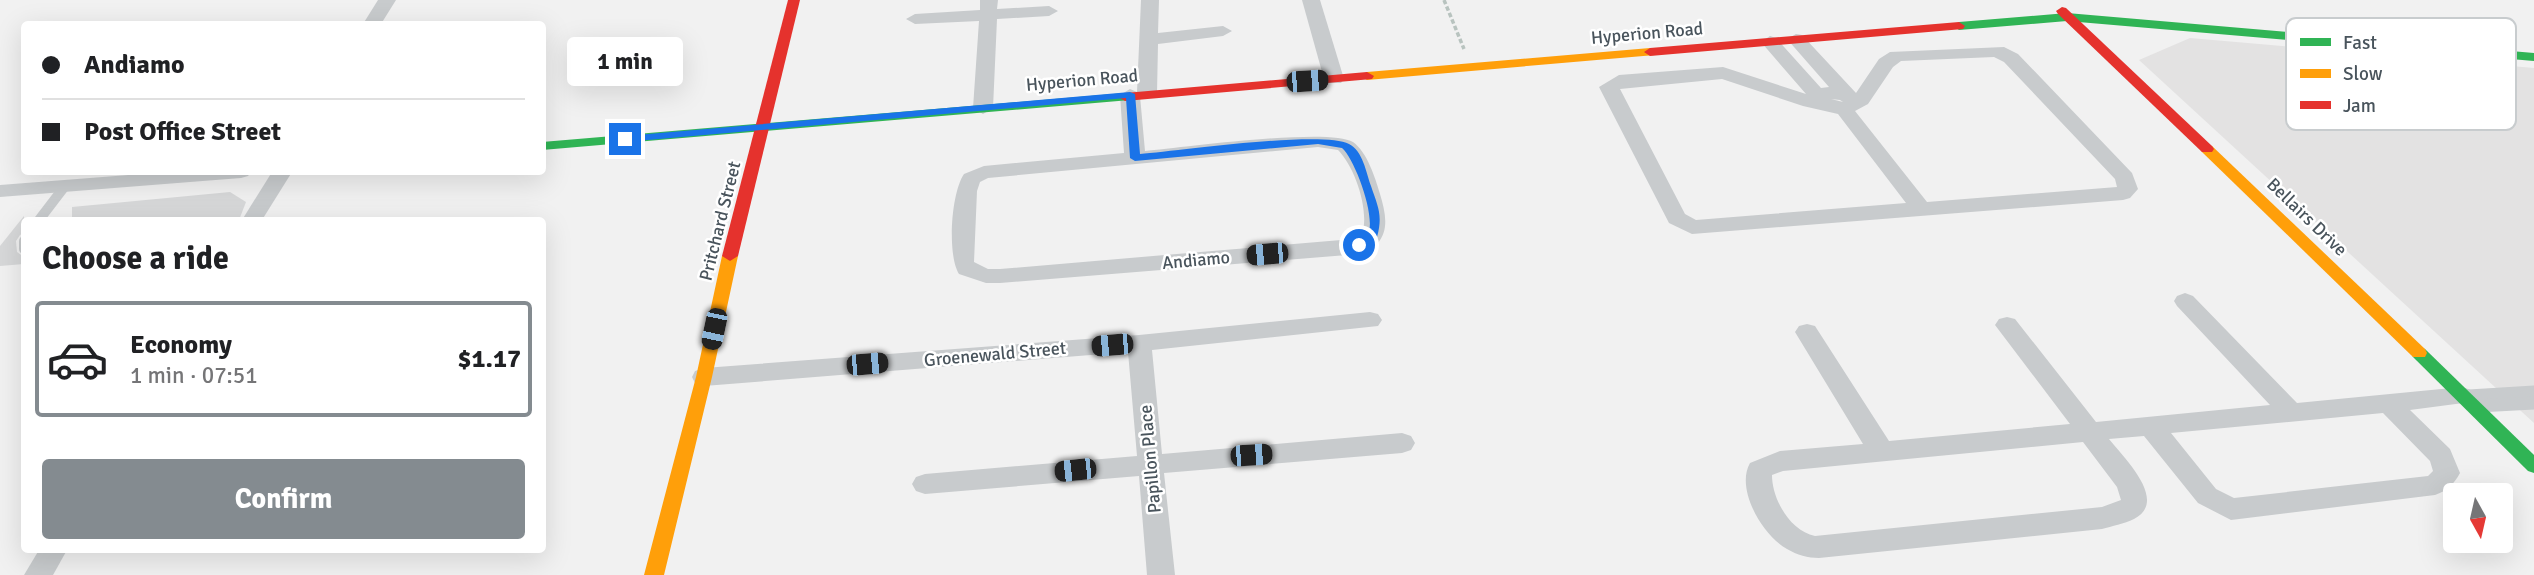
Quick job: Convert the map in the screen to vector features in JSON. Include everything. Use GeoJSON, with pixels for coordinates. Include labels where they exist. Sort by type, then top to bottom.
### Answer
{"type":"FeatureCollection","features":[{"type":"Feature","properties":{"kind":"street"},"geometry":{"type":"LineString","coordinates":[[374,21],[387,0]]}},
{"type":"Feature","properties":{"kind":"street","name":"Pritchard Street"},"geometry":{"type":"LineString","coordinates":[[654,575],[794,0]]}},
{"type":"Feature","properties":{"kind":"street"},"geometry":{"type":"LineString","coordinates":[[1135,158],[1150,0]]}},
{"type":"Feature","properties":{"kind":"street"},"geometry":{"type":"LineString","coordinates":[[1311,0],[1334,79]]}},
{"type":"Feature","properties":{"kind":"street","name":"Bellairs Drive"},"geometry":{"type":"LineString","coordinates":[[2050,0],[2329,265],[2534,466]]}},
{"type":"Feature","properties":{"kind":"street"},"geometry":{"type":"LineString","coordinates":[[983,108],[988,7]]}},
{"type":"Feature","properties":{"kind":"street"},"geometry":{"type":"LineString","coordinates":[[915,19],[988,7],[1049,11]]}},
{"type":"Feature","properties":{"kind":"street","name":"Hyperion Road"},"geometry":{"type":"LineString","coordinates":[[546,146],[2067,16],[2286,36]]}},
{"type":"Feature","properties":{"kind":"street"},"geometry":{"type":"LineString","coordinates":[[2126,72],[2120,58],[2124,40],[2154,25]]}},
{"type":"Feature","properties":{"kind":"street"},"geometry":{"type":"LineString","coordinates":[[1147,40],[1223,31]]}},
{"type":"Feature","properties":{"kind":"street"},"geometry":{"type":"LineString","coordinates":[[1796,40],[1847,101],[1922,210]]}},
{"type":"Feature","properties":{"kind":"street"},"geometry":{"type":"LineString","coordinates":[[1770,42],[1821,100]]}},
{"type":"Feature","properties":{"kind":"street"},"geometry":{"type":"LineString","coordinates":[[1997,51],[2011,58],[2129,184],[2123,193],[1692,226],[1678,218],[1609,87],[1619,81],[1717,72],[1810,102],[1847,101],[1861,100],[1886,63],[1897,56],[1997,51]]}},
{"type":"Feature","properties":{"kind":"street","name":"Hyperion Road"},"geometry":{"type":"LineString","coordinates":[[2516,55],[2534,57]]}},
{"type":"Feature","properties":{"kind":"street","name":"Andiamo"},"geometry":{"type":"LineString","coordinates":[[1318,141],[1345,146],[1353,152],[1358,162],[1377,219],[1376,230],[1365,242],[1347,248],[986,276],[967,270],[963,262],[966,191],[971,178],[977,174],[1135,158],[1318,141]]}},
{"type":"Feature","properties":{"kind":"street"},"geometry":{"type":"LineString","coordinates":[[0,191],[203,175]]}},
{"type":"Feature","properties":{"kind":"street"},"geometry":{"type":"LineString","coordinates":[[254,217],[280,175]]}},
{"type":"Feature","properties":{"kind":"street"},"geometry":{"type":"LineString","coordinates":[[2185,301],[2292,413]]}},
{"type":"Feature","properties":{"kind":"street","name":"Groenewald Street"},"geometry":{"type":"LineString","coordinates":[[704,377],[1139,343],[1370,320]]}},
{"type":"Feature","properties":{"kind":"street"},"geometry":{"type":"LineString","coordinates":[[2007,324],[2091,432],[2128,482],[2135,504],[2124,512],[2102,518],[1808,547],[1793,539],[1779,525],[1758,483],[1759,470],[1780,461],[2091,432],[2151,427],[2389,404],[2467,401]]}},
{"type":"Feature","properties":{"kind":"street"},"geometry":{"type":"LineString","coordinates":[[1808,332],[1882,452]]}},
{"type":"Feature","properties":{"kind":"street","name":"Papillon Place"},"geometry":{"type":"LineString","coordinates":[[1139,343],[1161,575]]}},
{"type":"Feature","properties":{"kind":"street"},"geometry":{"type":"LineString","coordinates":[[2151,427],[2207,496],[2231,509],[2434,485],[2446,473],[2441,456],[2389,404]]}},
{"type":"Feature","properties":{"kind":"street"},"geometry":{"type":"LineString","coordinates":[[925,484],[1402,443]]}},
{"type":"Feature","properties":{"kind":"street"},"geometry":{"type":"LineString","coordinates":[[37,575],[51,553]]}},
{"type":"Feature","properties":{"kind":"lane"},"geometry":{"type":"LineString","coordinates":[[41,217],[65,186]]}},
{"type":"Feature","properties":{"kind":"lane"},"geometry":{"type":"LineString","coordinates":[[2467,401],[2534,392]]}},
{"type":"Feature","properties":{"kind":"lane"},"geometry":{"type":"LineString","coordinates":[[2467,401],[2534,403]]}},
{"type":"Feature","properties":{"kind":"path"},"geometry":{"type":"LineString","coordinates":[[1444,0],[1471,66]]}},
{"type":"Feature","properties":{"kind":"shaded area"},"geometry":{"type":"Polygon","coordinates":[[[2190,38],[2286,46],[2286,130],[2516,130],[2516,66],[2534,68],[2534,423],[2139,60],[2190,38]]]}},
{"type":"Feature","properties":{"kind":"building"},"geometry":{"type":"Polygon","coordinates":[[[230,192],[246,202],[240,217],[72,217],[72,207],[230,192]]]}},
{"type":"Feature","properties":{"kind":"building"},"geometry":{"type":"Polygon","coordinates":[[[21,220],[21,234],[16,241],[21,264],[0,266],[0,246],[21,220]]]}},
{"type":"Feature","properties":{"kind":"traffic: fast"},"geometry":{"type":"LineString","coordinates":[[1959,26],[2067,17],[2286,36]]}},
{"type":"Feature","properties":{"kind":"traffic: fast"},"geometry":{"type":"LineString","coordinates":[[2516,55],[2534,57]]}},
{"type":"Feature","properties":{"kind":"traffic: fast"},"geometry":{"type":"LineString","coordinates":[[546,146],[1125,97]]}},
{"type":"Feature","properties":{"kind":"traffic: fast"},"geometry":{"type":"LineString","coordinates":[[2419,353],[2534,466]]}},
{"type":"Feature","properties":{"kind":"traffic: slow"},"geometry":{"type":"LineString","coordinates":[[1367,76],[1650,52]]}},
{"type":"Feature","properties":{"kind":"traffic: slow"},"geometry":{"type":"LineString","coordinates":[[2207,149],[2419,353]]}},
{"type":"Feature","properties":{"kind":"traffic: slow"},"geometry":{"type":"LineString","coordinates":[[654,575],[704,377],[730,256]]}},
{"type":"Feature","properties":{"kind":"traffic: jam"},"geometry":{"type":"LineString","coordinates":[[730,256],[794,0]]}},
{"type":"Feature","properties":{"kind":"traffic: jam"},"geometry":{"type":"LineString","coordinates":[[2062,11],[2207,149]]}},
{"type":"Feature","properties":{"kind":"traffic: jam"},"geometry":{"type":"LineString","coordinates":[[1650,52],[1959,26]]}},
{"type":"Feature","properties":{"kind":"traffic: jam"},"geometry":{"type":"LineString","coordinates":[[1125,97],[1367,76]]}},
{"type":"Feature","properties":{"kind":"route"},"geometry":{"type":"LineString","coordinates":[[625,139],[1130,94],[1135,158],[1318,141],[1345,146],[1353,152],[1358,162],[1377,219],[1372,237],[1359,245]]}}]}
